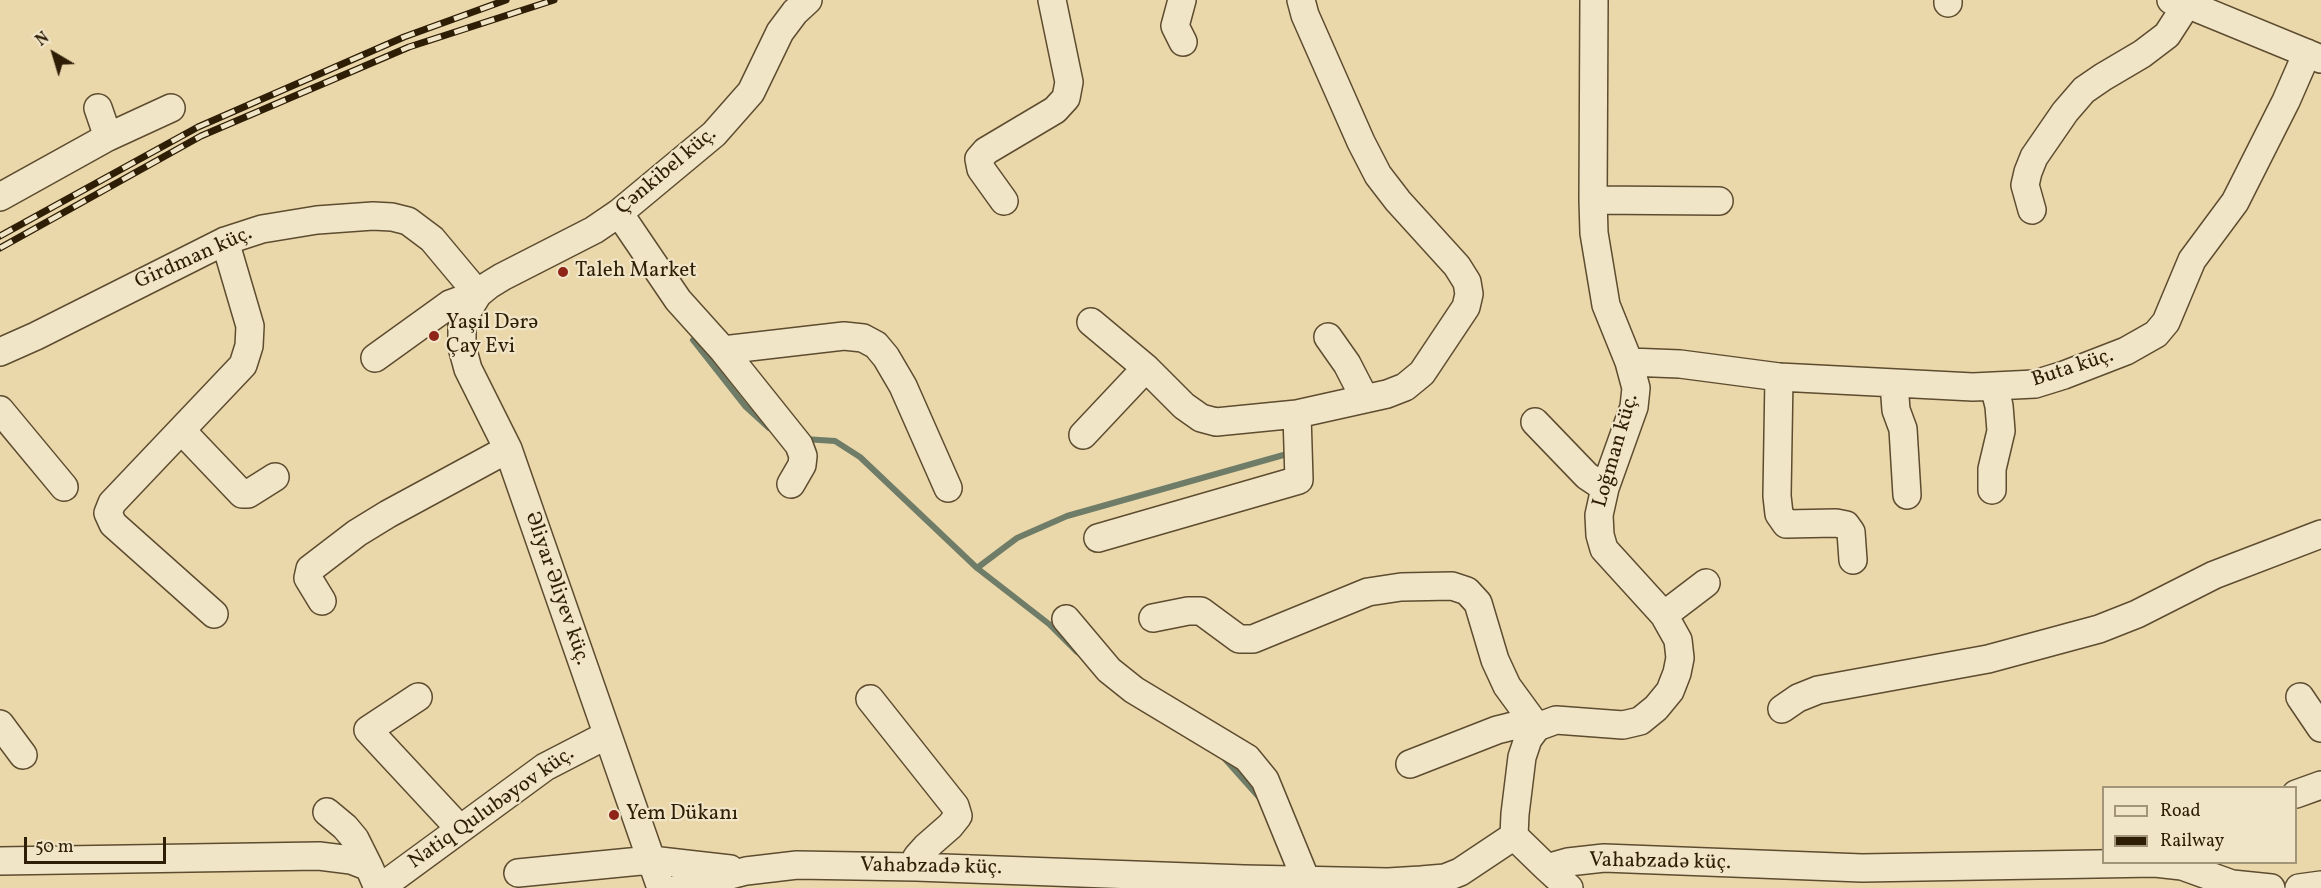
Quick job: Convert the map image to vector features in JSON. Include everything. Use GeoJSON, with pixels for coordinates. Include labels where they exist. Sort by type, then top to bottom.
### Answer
{"type":"FeatureCollection","features":[{"type":"Feature","properties":{"kind":"street","name":"Çənkibel küç."},"geometry":{"type":"LineString","coordinates":[[478,294],[502,277],[573,242],[619,213],[714,134],[751,92],[780,32],[795,12],[808,0]]}},
{"type":"Feature","properties":{"kind":"street"},"geometry":{"type":"LineString","coordinates":[[1004,201],[981,169],[979,159],[987,151],[1056,110],[1065,98],[1069,82],[1052,0]]}},
{"type":"Feature","properties":{"kind":"street"},"geometry":{"type":"LineString","coordinates":[[1182,0],[1175,26],[1184,42]]}},
{"type":"Feature","properties":{"kind":"street"},"geometry":{"type":"LineString","coordinates":[[1091,322],[1146,368],[1184,406],[1201,418],[1216,422],[1297,414],[1387,394],[1405,387],[1422,373],[1466,307],[1469,294],[1467,282],[1457,266],[1398,201],[1378,175],[1361,142],[1300,0]]}},
{"type":"Feature","properties":{"kind":"street","name":"Loğman küç."},"geometry":{"type":"LineString","coordinates":[[1410,764],[1497,730],[1517,725],[1537,727],[1556,720],[1623,725],[1640,721],[1656,708],[1670,691],[1677,673],[1680,658],[1678,640],[1664,615],[1604,549],[1600,535],[1599,515],[1605,488],[1634,406],[1636,388],[1629,362],[1606,305],[1596,245],[1593,200],[1594,0]]}},
{"type":"Feature","properties":{"kind":"street"},"geometry":{"type":"LineString","coordinates":[[2032,210],[2025,185],[2028,172],[2034,157],[2065,112],[2084,90],[2142,54],[2166,35],[2179,2],[2314,56]]}},
{"type":"Feature","properties":{"kind":"street","name":"Buta küç."},"geometry":{"type":"LineString","coordinates":[[1629,362],[1680,364],[1779,377],[1894,384],[1994,386],[2035,384],[2126,351],[2156,334],[2166,322],[2192,260],[2235,202],[2286,101],[2314,56]]}},
{"type":"Feature","properties":{"kind":"street"},"geometry":{"type":"LineString","coordinates":[[98,108],[108,137]]}},
{"type":"Feature","properties":{"kind":"street"},"geometry":{"type":"LineString","coordinates":[[0,197],[108,137],[171,108]]}},
{"type":"Feature","properties":{"kind":"street"},"geometry":{"type":"LineString","coordinates":[[1593,200],[1719,201]]}},
{"type":"Feature","properties":{"kind":"street"},"geometry":{"type":"LineString","coordinates":[[619,213],[678,300],[723,350],[799,445],[803,456],[802,465],[791,484]]}},
{"type":"Feature","properties":{"kind":"street","name":"Girdman küç."},"geometry":{"type":"LineString","coordinates":[[0,352],[225,241],[262,229],[317,220],[392,216],[408,221],[432,239],[478,294]]}},
{"type":"Feature","properties":{"kind":"street"},"geometry":{"type":"LineString","coordinates":[[214,614],[112,524],[108,513],[112,503],[243,364],[249,346],[250,326],[225,241]]}},
{"type":"Feature","properties":{"kind":"street"},"geometry":{"type":"LineString","coordinates":[[375,358],[450,304],[478,294]]}},
{"type":"Feature","properties":{"kind":"street","name":"Əliyar Əliyev küç."},"geometry":{"type":"LineString","coordinates":[[478,294],[467,312],[462,327],[462,347],[468,369],[508,449],[661,888]]}},
{"type":"Feature","properties":{"kind":"street"},"geometry":{"type":"LineString","coordinates":[[723,350],[844,336],[863,338],[876,345],[903,386],[948,488]]}},
{"type":"Feature","properties":{"kind":"street"},"geometry":{"type":"LineString","coordinates":[[1328,336],[1347,364],[1365,399]]}},
{"type":"Feature","properties":{"kind":"street"},"geometry":{"type":"LineString","coordinates":[[1083,435],[1146,368]]}},
{"type":"Feature","properties":{"kind":"street"},"geometry":{"type":"LineString","coordinates":[[1779,377],[1777,496],[1779,514],[1786,524],[1836,523],[1846,525],[1851,532],[1853,560]]}},
{"type":"Feature","properties":{"kind":"street"},"geometry":{"type":"LineString","coordinates":[[1894,384],[1896,410],[1903,429],[1907,495]]}},
{"type":"Feature","properties":{"kind":"street"},"geometry":{"type":"LineString","coordinates":[[1992,489],[1992,470],[2001,431],[1999,406],[1994,386]]}},
{"type":"Feature","properties":{"kind":"street"},"geometry":{"type":"LineString","coordinates":[[0,410],[64,487]]}},
{"type":"Feature","properties":{"kind":"street"},"geometry":{"type":"LineString","coordinates":[[1098,538],[1299,480],[1297,414]]}},
{"type":"Feature","properties":{"kind":"street"},"geometry":{"type":"LineString","coordinates":[[1535,422],[1587,476],[1605,488]]}},
{"type":"Feature","properties":{"kind":"street"},"geometry":{"type":"LineString","coordinates":[[182,431],[242,494],[248,494],[275,477]]}},
{"type":"Feature","properties":{"kind":"street"},"geometry":{"type":"LineString","coordinates":[[322,601],[308,578],[310,569],[357,533],[388,514],[508,449]]}},
{"type":"Feature","properties":{"kind":"street"},"geometry":{"type":"LineString","coordinates":[[1782,709],[1798,698],[1818,690],[1988,659],[2099,630],[2137,614],[2214,574],[2321,534]]}},
{"type":"Feature","properties":{"kind":"street"},"geometry":{"type":"LineString","coordinates":[[1664,615],[1706,583]]}},
{"type":"Feature","properties":{"kind":"street"},"geometry":{"type":"LineString","coordinates":[[1153,618],[1188,611],[1202,611],[1239,639],[1253,639],[1368,592],[1401,587],[1452,586],[1467,591],[1478,603],[1495,660],[1507,686],[1537,727],[1528,739],[1522,757],[1514,836],[1569,888]]}},
{"type":"Feature","properties":{"kind":"street"},"geometry":{"type":"LineString","coordinates":[[1066,619],[1109,670],[1134,690],[1247,758],[1265,780],[1306,880]]}},
{"type":"Feature","properties":{"kind":"street"},"geometry":{"type":"LineString","coordinates":[[418,697],[368,730],[460,829]]}},
{"type":"Feature","properties":{"kind":"street"},"geometry":{"type":"LineString","coordinates":[[2300,697],[2321,728]]}},
{"type":"Feature","properties":{"kind":"street"},"geometry":{"type":"LineString","coordinates":[[870,699],[955,806],[958,816],[917,857],[916,867]]}},
{"type":"Feature","properties":{"kind":"street"},"geometry":{"type":"LineString","coordinates":[[0,724],[22,755]]}},
{"type":"Feature","properties":{"kind":"street","name":"Natiq Qulubəyov küç."},"geometry":{"type":"LineString","coordinates":[[376,881],[460,829],[545,767],[607,735]]}},
{"type":"Feature","properties":{"kind":"street"},"geometry":{"type":"LineString","coordinates":[[2297,794],[2321,785]]}},
{"type":"Feature","properties":{"kind":"street"},"geometry":{"type":"LineString","coordinates":[[327,812],[355,839],[376,881]]}},
{"type":"Feature","properties":{"kind":"street","name":"Vahabzadə küç."},"geometry":{"type":"LineString","coordinates":[[679,888],[746,871],[797,866],[916,867],[1306,880],[1356,884],[1445,878],[1460,872],[1514,836]]}},
{"type":"Feature","properties":{"kind":"street"},"geometry":{"type":"LineString","coordinates":[[0,861],[319,856],[351,860],[376,881]]}},
{"type":"Feature","properties":{"kind":"street","name":"Vahabzadə küç."},"geometry":{"type":"LineString","coordinates":[[1547,868],[1568,862],[1604,858],[1862,868],[1959,877],[2129,864]]}},
{"type":"Feature","properties":{"kind":"street"},"geometry":{"type":"LineString","coordinates":[[518,873],[651,860],[746,871]]}},
{"type":"Feature","properties":{"kind":"street","name":"Vahabzadə küç."},"geometry":{"type":"LineString","coordinates":[[2168,864],[2182,866],[2203,878],[2271,888]]}},
{"type":"Feature","properties":{"kind":"street"},"geometry":{"type":"LineString","coordinates":[[2299,888],[2321,885]]}},
{"type":"Feature","properties":{"kind":"waterway"},"geometry":{"type":"LineString","coordinates":[[693,340],[745,406],[769,428]]}},
{"type":"Feature","properties":{"kind":"waterway"},"geometry":{"type":"LineString","coordinates":[[804,439],[835,441],[860,457],[977,568],[1049,624],[1077,652]]}},
{"type":"Feature","properties":{"kind":"waterway"},"geometry":{"type":"LineString","coordinates":[[977,568],[1017,538],[1067,516],[1287,454]]}},
{"type":"Feature","properties":{"kind":"waterway"},"geometry":{"type":"LineString","coordinates":[[1225,759],[1258,796]]}},
{"type":"Feature","properties":{"kind":"railway"},"geometry":{"type":"LineString","coordinates":[[0,236],[198,127],[404,37],[506,0]]}},
{"type":"Feature","properties":{"kind":"railway"},"geometry":{"type":"LineString","coordinates":[[0,248],[201,136],[409,47],[554,0]]}},
{"type":"Feature","properties":{"kind":"place","name":"Taleh Market"},"geometry":{"type":"Point","coordinates":[563,272]}},
{"type":"Feature","properties":{"kind":"place","name":"Yaşıl Dərə Çay Evi"},"geometry":{"type":"Point","coordinates":[434,336]}},
{"type":"Feature","properties":{"kind":"place","name":"Yem Dükanı"},"geometry":{"type":"Point","coordinates":[614,815]}}]}
